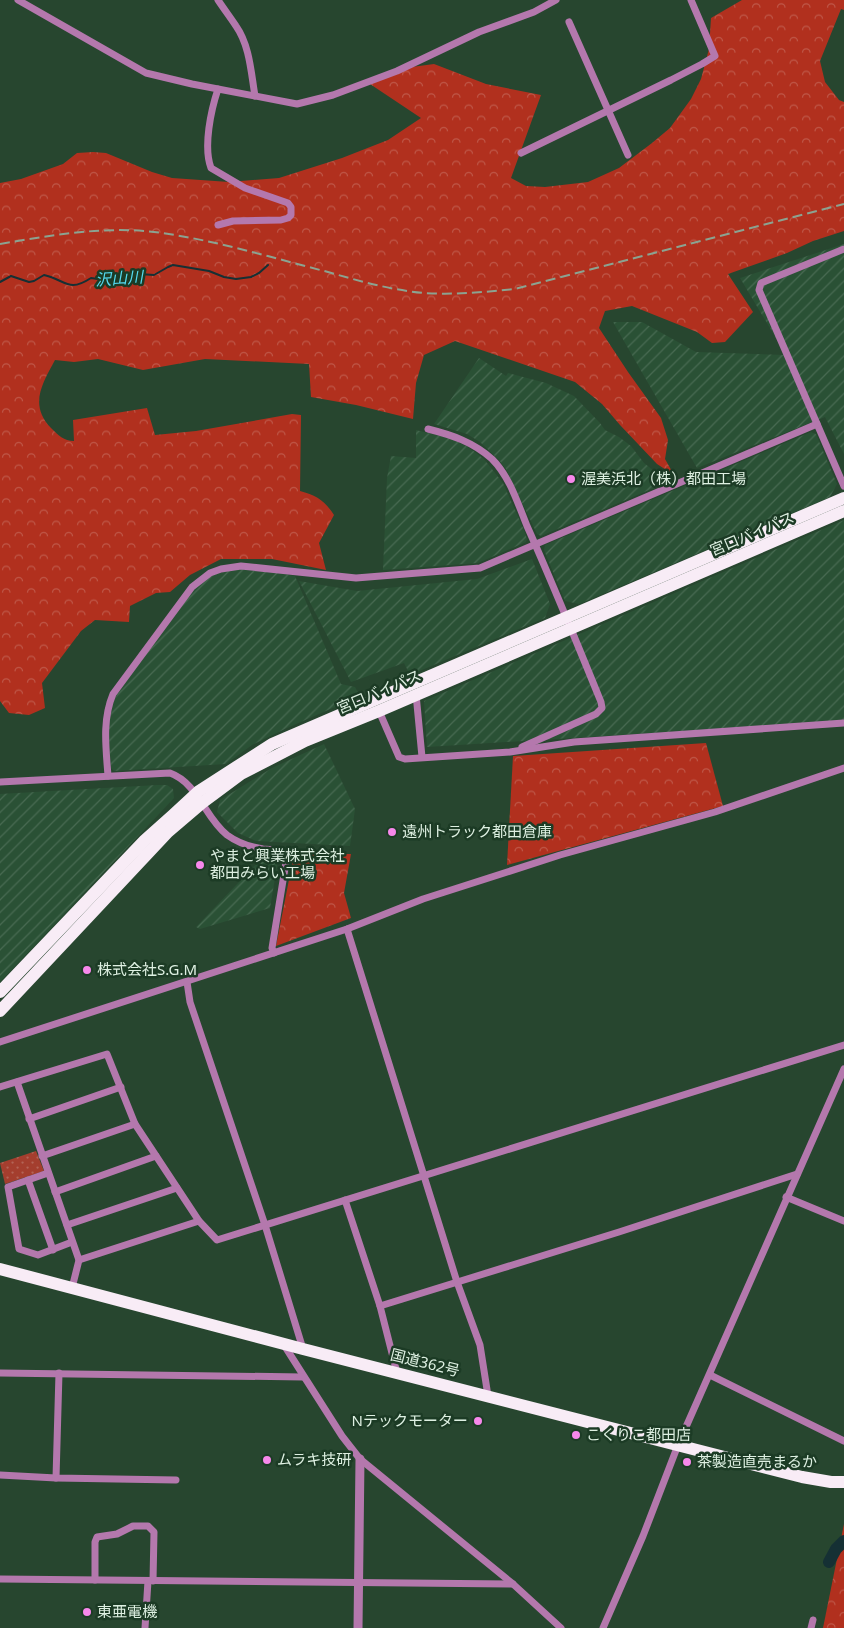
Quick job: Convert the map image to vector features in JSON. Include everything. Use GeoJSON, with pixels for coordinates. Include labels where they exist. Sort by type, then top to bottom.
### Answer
{"type":"FeatureCollection","features":[{"type":"Feature","properties":{"kind":"highway","name":"宮口バイパス"},"geometry":{"type":"LineString","coordinates":[[0,1011],[199,798],[305,741],[379,711],[844,498]]}},
{"type":"Feature","properties":{"kind":"highway","name":"宮口バイパス"},"geometry":{"type":"LineString","coordinates":[[0,992],[145,840],[238,765],[272,744],[844,511]]}},
{"type":"Feature","properties":{"kind":"highway","name":"国道362号"},"geometry":{"type":"LineString","coordinates":[[0,1269],[678,1445],[802,1476],[831,1482],[844,1482]]}},
{"type":"Feature","properties":{"kind":"street"},"geometry":{"type":"LineString","coordinates":[[18,0],[146,72],[297,104],[333,95],[397,71],[479,32],[534,12],[556,0]]}},
{"type":"Feature","properties":{"kind":"street"},"geometry":{"type":"LineString","coordinates":[[218,0],[237,27],[244,42],[249,58],[255,96]]}},
{"type":"Feature","properties":{"kind":"street"},"geometry":{"type":"LineString","coordinates":[[521,153],[715,56],[691,0]]}},
{"type":"Feature","properties":{"kind":"street"},"geometry":{"type":"LineString","coordinates":[[569,22],[628,155]]}},
{"type":"Feature","properties":{"kind":"street"},"geometry":{"type":"LineString","coordinates":[[218,88],[212,108],[208,140],[211,168],[245,188],[288,204],[291,207],[291,215],[282,220],[233,221],[218,224]]}},
{"type":"Feature","properties":{"kind":"street"},"geometry":{"type":"LineString","coordinates":[[844,249],[761,283],[759,286],[760,294],[844,486]]}},
{"type":"Feature","properties":{"kind":"street"},"geometry":{"type":"LineString","coordinates":[[108,776],[105,727],[113,694],[192,587],[210,573],[241,566],[356,578],[480,568],[817,424]]}},
{"type":"Feature","properties":{"kind":"street"},"geometry":{"type":"LineString","coordinates":[[428,429],[460,438],[479,449],[493,460],[508,482],[602,702],[602,708],[596,714],[513,751]]}},
{"type":"Feature","properties":{"kind":"street"},"geometry":{"type":"LineString","coordinates":[[416,694],[422,757]]}},
{"type":"Feature","properties":{"kind":"street"},"geometry":{"type":"LineString","coordinates":[[379,711],[399,757],[405,759],[513,751],[574,742],[844,723]]}},
{"type":"Feature","properties":{"kind":"street"},"geometry":{"type":"LineString","coordinates":[[0,1042],[347,929],[423,899],[560,855],[715,812],[844,768]]}},
{"type":"Feature","properties":{"kind":"street"},"geometry":{"type":"LineString","coordinates":[[0,782],[170,773],[180,778],[199,798],[221,829],[235,840],[250,847],[281,850],[286,853],[272,948],[274,953]]}},
{"type":"Feature","properties":{"kind":"street"},"geometry":{"type":"LineString","coordinates":[[347,929],[457,1282],[480,1345],[488,1396]]}},
{"type":"Feature","properties":{"kind":"street"},"geometry":{"type":"LineString","coordinates":[[187,982],[190,1002],[265,1225],[303,1349]]}},
{"type":"Feature","properties":{"kind":"street"},"geometry":{"type":"LineString","coordinates":[[0,1087],[107,1054],[135,1124],[199,1221],[217,1240],[844,1045]]}},
{"type":"Feature","properties":{"kind":"street"},"geometry":{"type":"LineString","coordinates":[[603,1628],[643,1536],[678,1445],[844,1069]]}},
{"type":"Feature","properties":{"kind":"street"},"geometry":{"type":"LineString","coordinates":[[17,1082],[79,1260],[72,1288]]}},
{"type":"Feature","properties":{"kind":"street"},"geometry":{"type":"LineString","coordinates":[[29,1119],[121,1087]]}},
{"type":"Feature","properties":{"kind":"street"},"geometry":{"type":"LineString","coordinates":[[42,1156],[135,1124]]}},
{"type":"Feature","properties":{"kind":"street"},"geometry":{"type":"LineString","coordinates":[[55,1192],[156,1156]]}},
{"type":"Feature","properties":{"kind":"street"},"geometry":{"type":"LineString","coordinates":[[48,1173],[8,1187],[19,1250],[38,1255],[72,1242]]}},
{"type":"Feature","properties":{"kind":"street"},"geometry":{"type":"LineString","coordinates":[[380,1306],[797,1174]]}},
{"type":"Feature","properties":{"kind":"street"},"geometry":{"type":"LineString","coordinates":[[28,1180],[53,1250]]}},
{"type":"Feature","properties":{"kind":"street"},"geometry":{"type":"LineString","coordinates":[[67,1225],[177,1188]]}},
{"type":"Feature","properties":{"kind":"street"},"geometry":{"type":"LineString","coordinates":[[786,1197],[844,1221]]}},
{"type":"Feature","properties":{"kind":"street"},"geometry":{"type":"LineString","coordinates":[[345,1200],[380,1306],[397,1373]]}},
{"type":"Feature","properties":{"kind":"street"},"geometry":{"type":"LineString","coordinates":[[79,1260],[199,1221]]}},
{"type":"Feature","properties":{"kind":"street"},"geometry":{"type":"LineString","coordinates":[[727,1310],[734,1316]]}},
{"type":"Feature","properties":{"kind":"street"},"geometry":{"type":"LineString","coordinates":[[282,1342],[360,1459],[513,1584],[561,1628]]}},
{"type":"Feature","properties":{"kind":"street"},"geometry":{"type":"LineString","coordinates":[[0,1373],[303,1376]]}},
{"type":"Feature","properties":{"kind":"street"},"geometry":{"type":"LineString","coordinates":[[56,1478],[59,1374]]}},
{"type":"Feature","properties":{"kind":"street"},"geometry":{"type":"LineString","coordinates":[[710,1375],[844,1441]]}},
{"type":"Feature","properties":{"kind":"street"},"geometry":{"type":"LineString","coordinates":[[358,1628],[360,1459]]}},
{"type":"Feature","properties":{"kind":"street"},"geometry":{"type":"LineString","coordinates":[[0,1475],[176,1480]]}},
{"type":"Feature","properties":{"kind":"street"},"geometry":{"type":"LineString","coordinates":[[95,1580],[94,1542],[97,1537],[117,1534],[133,1526],[148,1526],[154,1532],[151,1581],[145,1628]]}},
{"type":"Feature","properties":{"kind":"street"},"geometry":{"type":"LineString","coordinates":[[0,1579],[513,1584]]}},
{"type":"Feature","properties":{"kind":"shaded area"},"geometry":{"type":"Polygon","coordinates":[[[844,244],[844,454],[825,417],[697,468],[613,322],[642,322],[696,352],[786,355],[740,278],[844,244]]]}},
{"type":"Feature","properties":{"kind":"shaded area"},"geometry":{"type":"Polygon","coordinates":[[[479,358],[506,376],[508,373],[546,383],[574,396],[605,430],[631,446],[644,463],[668,482],[541,536],[537,534],[506,469],[499,460],[480,442],[467,434],[434,424],[479,358]]]}},
{"type":"Feature","properties":{"kind":"shaded area"},"geometry":{"type":"Polygon","coordinates":[[[416,430],[452,439],[468,447],[484,459],[503,483],[524,530],[526,542],[478,563],[383,570],[387,478],[391,456],[416,458],[416,430]]]}},
{"type":"Feature","properties":{"kind":"shaded area"},"geometry":{"type":"Polygon","coordinates":[[[811,432],[816,434],[837,484],[830,497],[579,604],[565,601],[544,550],[545,545],[811,432]]]}},
{"type":"Feature","properties":{"kind":"shaded area"},"geometry":{"type":"Polygon","coordinates":[[[844,520],[844,721],[427,747],[424,701],[844,520]]]}},
{"type":"Feature","properties":{"kind":"shaded area"},"geometry":{"type":"Polygon","coordinates":[[[532,559],[550,604],[545,618],[410,675],[404,663],[351,682],[299,581],[357,591],[477,579],[532,559]]]}},
{"type":"Feature","properties":{"kind":"shaded area"},"geometry":{"type":"Polygon","coordinates":[[[237,568],[295,576],[341,684],[355,687],[360,696],[252,745],[226,764],[114,771],[111,768],[108,724],[112,706],[118,692],[195,588],[205,579],[237,568]]]}},
{"type":"Feature","properties":{"kind":"shaded area"},"geometry":{"type":"Polygon","coordinates":[[[324,744],[355,809],[350,846],[256,841],[238,833],[217,812],[220,800],[272,768],[324,744]]]}},
{"type":"Feature","properties":{"kind":"shaded area"},"geometry":{"type":"Polygon","coordinates":[[[167,785],[173,789],[174,798],[0,982],[0,794],[167,785]]]}},
{"type":"Feature","properties":{"kind":"shaded area"},"geometry":{"type":"Polygon","coordinates":[[[264,856],[277,856],[278,860],[270,908],[200,929],[196,927],[264,856]]]}},
{"type":"Feature","properties":{"kind":"shaded area"},"geometry":{"type":"Polygon","coordinates":[[[36,1151],[44,1171],[5,1184],[0,1163],[36,1151]]]}},
{"type":"Feature","properties":{"kind":"green space"},"geometry":{"type":"Polygon","coordinates":[[[742,0],[844,0],[844,10],[841,9],[820,61],[825,82],[839,100],[844,102],[844,231],[728,274],[753,312],[725,342],[712,343],[697,332],[632,306],[605,311],[599,328],[661,418],[668,440],[665,459],[674,475],[657,464],[602,404],[575,382],[455,341],[424,355],[416,383],[413,419],[356,405],[311,397],[309,364],[205,359],[143,370],[98,359],[74,362],[55,360],[42,386],[39,403],[44,419],[61,437],[70,441],[74,441],[73,420],[147,408],[155,435],[196,431],[292,414],[301,415],[300,491],[320,499],[334,515],[319,543],[326,570],[272,559],[221,559],[190,575],[170,592],[156,593],[130,606],[129,622],[95,620],[81,631],[42,683],[45,708],[29,715],[9,713],[0,701],[0,183],[21,179],[63,164],[77,153],[93,152],[106,153],[172,178],[229,182],[279,178],[342,158],[388,140],[421,118],[367,82],[397,69],[434,64],[486,84],[541,95],[511,178],[526,186],[545,187],[588,182],[619,168],[670,128],[691,99],[701,79],[709,49],[711,18],[742,0]]]}},
{"type":"Feature","properties":{"kind":"green space"},"geometry":{"type":"Polygon","coordinates":[[[706,743],[723,806],[507,865],[513,756],[706,743]]]}},
{"type":"Feature","properties":{"kind":"green space"},"geometry":{"type":"Polygon","coordinates":[[[294,854],[351,854],[344,893],[351,918],[276,946],[294,854]]]}},
{"type":"Feature","properties":{"kind":"green space"},"geometry":{"type":"Polygon","coordinates":[[[844,1524],[844,1628],[823,1628],[844,1524]]]}},
{"type":"Feature","properties":{"kind":"waterway","name":"沢山川"},"geometry":{"type":"LineString","coordinates":[[0,282],[11,276],[29,282],[44,275],[67,284],[77,285],[91,278],[111,281],[126,279],[139,274],[154,275],[173,265],[209,271],[236,279],[251,277],[268,265]]}},
{"type":"Feature","properties":{"kind":"waterway"},"geometry":{"type":"LineString","coordinates":[[829,1562],[836,1549],[844,1541]]}},
{"type":"Feature","properties":{"kind":"railway"},"geometry":{"type":"LineString","coordinates":[[0,244],[81,232],[121,230],[162,233],[225,245],[399,290],[436,294],[470,293],[515,289],[844,204]]}},
{"type":"Feature","properties":{"kind":"place","name":"渥美浜北（株）都田工場"},"geometry":{"type":"Point","coordinates":[571,479]}},
{"type":"Feature","properties":{"kind":"place","name":"遠州トラック都田倉庫"},"geometry":{"type":"Point","coordinates":[392,832]}},
{"type":"Feature","properties":{"kind":"place","name":"やまと興業株式会社 都田みらい工場"},"geometry":{"type":"Point","coordinates":[200,865]}},
{"type":"Feature","properties":{"kind":"place","name":"株式会社S.G.M"},"geometry":{"type":"Point","coordinates":[87,970]}},
{"type":"Feature","properties":{"kind":"place","name":"Nテックモーター"},"geometry":{"type":"Point","coordinates":[478,1421]}},
{"type":"Feature","properties":{"kind":"place","name":"こくりこ都田店"},"geometry":{"type":"Point","coordinates":[576,1435]}},
{"type":"Feature","properties":{"kind":"place","name":"ムラキ技研"},"geometry":{"type":"Point","coordinates":[267,1460]}},
{"type":"Feature","properties":{"kind":"place","name":"茶製造直売まるか"},"geometry":{"type":"Point","coordinates":[687,1462]}},
{"type":"Feature","properties":{"kind":"place","name":"東亜電機"},"geometry":{"type":"Point","coordinates":[87,1612]}}]}
